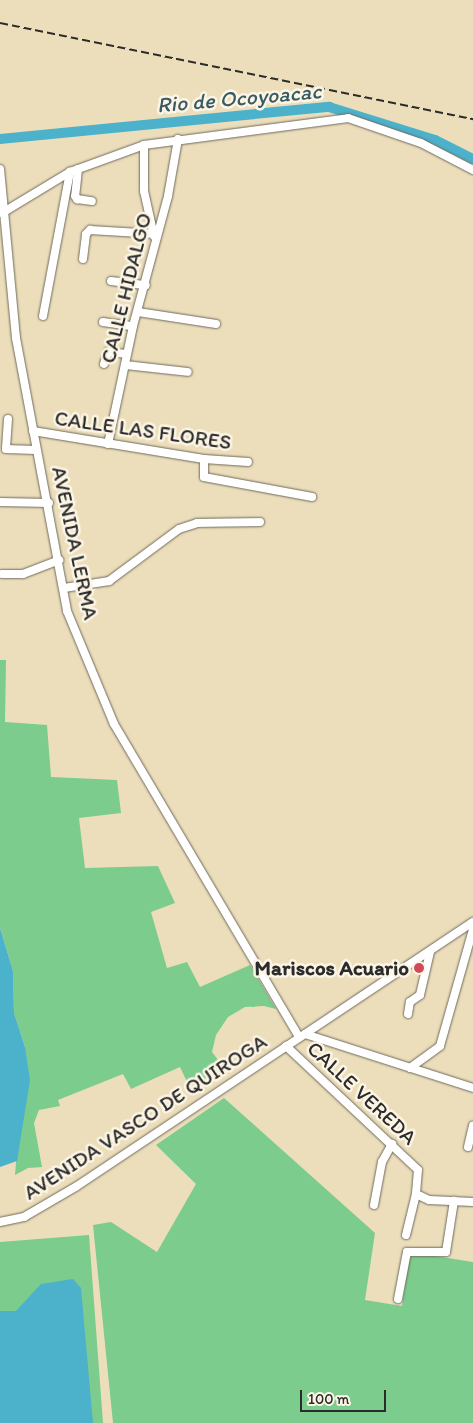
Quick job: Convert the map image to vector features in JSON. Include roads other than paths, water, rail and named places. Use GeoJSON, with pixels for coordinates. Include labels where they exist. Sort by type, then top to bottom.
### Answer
{"type":"FeatureCollection","features":[{"type":"Feature","properties":{"kind":"street"},"geometry":{"type":"LineString","coordinates":[[2,213],[70,172],[144,144],[355,119],[421,143],[473,170]]}},
{"type":"Feature","properties":{"kind":"street","name":"CALLE HIDALGO"},"geometry":{"type":"LineString","coordinates":[[108,444],[126,354],[146,284],[155,236],[178,139]]}},
{"type":"Feature","properties":{"kind":"street"},"geometry":{"type":"LineString","coordinates":[[83,259],[86,234],[90,230],[155,236],[144,191],[144,144]]}},
{"type":"Feature","properties":{"kind":"street","name":"AVENIDA LERMA"},"geometry":{"type":"LineString","coordinates":[[0,169],[2,213],[16,338],[36,450],[49,504],[67,611],[101,698],[302,1036]]}},
{"type":"Feature","properties":{"kind":"street"},"geometry":{"type":"LineString","coordinates":[[78,169],[75,196],[77,199],[92,201]]}},
{"type":"Feature","properties":{"kind":"street"},"geometry":{"type":"LineString","coordinates":[[43,316],[70,172]]}},
{"type":"Feature","properties":{"kind":"street"},"geometry":{"type":"LineString","coordinates":[[110,281],[146,284]]}},
{"type":"Feature","properties":{"kind":"street"},"geometry":{"type":"LineString","coordinates":[[138,312],[216,324]]}},
{"type":"Feature","properties":{"kind":"street"},"geometry":{"type":"LineString","coordinates":[[103,322],[133,326]]}},
{"type":"Feature","properties":{"kind":"street"},"geometry":{"type":"LineString","coordinates":[[104,364],[108,352],[126,354]]}},
{"type":"Feature","properties":{"kind":"street"},"geometry":{"type":"LineString","coordinates":[[124,365],[188,372]]}},
{"type":"Feature","properties":{"kind":"street"},"geometry":{"type":"LineString","coordinates":[[8,419],[6,449],[36,450]]}},
{"type":"Feature","properties":{"kind":"street","name":"CALLE LAS FLORES"},"geometry":{"type":"LineString","coordinates":[[33,431],[204,459],[248,462]]}},
{"type":"Feature","properties":{"kind":"street"},"geometry":{"type":"LineString","coordinates":[[204,459],[204,476],[312,496]]}},
{"type":"Feature","properties":{"kind":"street"},"geometry":{"type":"LineString","coordinates":[[0,502],[49,504]]}},
{"type":"Feature","properties":{"kind":"street"},"geometry":{"type":"LineString","coordinates":[[64,588],[109,581],[180,529],[197,523],[260,522]]}},
{"type":"Feature","properties":{"kind":"street"},"geometry":{"type":"LineString","coordinates":[[2,574],[23,574],[59,560]]}},
{"type":"Feature","properties":{"kind":"street"},"geometry":{"type":"LineString","coordinates":[[101,698],[110,694]]}},
{"type":"Feature","properties":{"kind":"street","name":"AVENIDA VASCO DE QUIROGA"},"geometry":{"type":"LineString","coordinates":[[0,1222],[24,1216],[68,1191],[473,922]]}},
{"type":"Feature","properties":{"kind":"street"},"geometry":{"type":"LineString","coordinates":[[410,1068],[440,1046],[473,929]]}},
{"type":"Feature","properties":{"kind":"street"},"geometry":{"type":"LineString","coordinates":[[408,1014],[410,1002],[420,995],[430,952]]}},
{"type":"Feature","properties":{"kind":"street"},"geometry":{"type":"LineString","coordinates":[[302,1036],[473,1088]]}},
{"type":"Feature","properties":{"kind":"street","name":"CALLE VEREDA"},"geometry":{"type":"LineString","coordinates":[[286,1046],[414,1166],[420,1174],[416,1194]]}},
{"type":"Feature","properties":{"kind":"street"},"geometry":{"type":"LineString","coordinates":[[468,1147],[473,1126]]}},
{"type":"Feature","properties":{"kind":"street"},"geometry":{"type":"LineString","coordinates":[[374,1205],[382,1162],[392,1144]]}},
{"type":"Feature","properties":{"kind":"street"},"geometry":{"type":"LineString","coordinates":[[406,1235],[416,1194],[430,1200],[473,1202]]}},
{"type":"Feature","properties":{"kind":"street"},"geometry":{"type":"LineString","coordinates":[[398,1300],[407,1252],[446,1252],[454,1202]]}},
{"type":"Feature","properties":{"kind":"water"},"geometry":{"type":"Polygon","coordinates":[[[0,928],[13,971],[14,1013],[25,1047],[30,1080],[17,1161],[0,1167],[0,928]]]}},
{"type":"Feature","properties":{"kind":"water"},"geometry":{"type":"Polygon","coordinates":[[[73,1279],[81,1288],[93,1423],[0,1423],[0,1311],[16,1311],[41,1284],[73,1279]]]}},
{"type":"Feature","properties":{"kind":"waterway","name":"Rio de Ocoyoacac"},"geometry":{"type":"LineString","coordinates":[[0,139],[329,107],[435,140],[473,159]]}},
{"type":"Feature","properties":{"kind":"railway"},"geometry":{"type":"LineString","coordinates":[[0,23],[473,119]]}},
{"type":"Feature","properties":{"kind":"place","name":"Mariscos Acuario"},"geometry":{"type":"Point","coordinates":[419,968]}}]}
